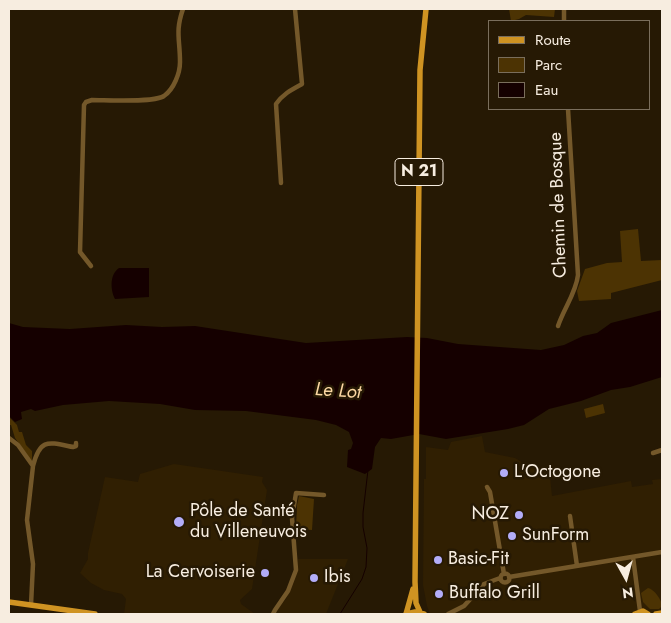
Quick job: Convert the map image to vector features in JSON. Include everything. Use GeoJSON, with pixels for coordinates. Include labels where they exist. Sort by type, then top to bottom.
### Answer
{"type":"FeatureCollection","features":[{"type":"Feature","properties":{"kind":"main road","name":"N 21"},"geometry":{"type":"LineString","coordinates":[[422,613],[416,603],[415,582],[420,70],[426,9]]}},
{"type":"Feature","properties":{"kind":"main road","name":"N 21"},"geometry":{"type":"LineString","coordinates":[[406,614],[415,582]]}},
{"type":"Feature","properties":{"kind":"main road"},"geometry":{"type":"LineString","coordinates":[[9,602],[95,614]]}},
{"type":"Feature","properties":{"kind":"main road"},"geometry":{"type":"LineString","coordinates":[[638,613],[645,612],[648,614]]}},
{"type":"Feature","properties":{"kind":"main road"},"geometry":{"type":"LineString","coordinates":[[406,614],[422,613]]}},
{"type":"Feature","properties":{"kind":"main road"},"geometry":{"type":"LineString","coordinates":[[656,614],[662,613]]}},
{"type":"Feature","properties":{"kind":"street"},"geometry":{"type":"LineString","coordinates":[[91,266],[80,252],[84,105],[92,100],[158,99],[164,96],[176,79],[180,66],[177,30],[183,9]]}},
{"type":"Feature","properties":{"kind":"street"},"geometry":{"type":"LineString","coordinates":[[282,183],[276,104],[289,91],[302,84],[295,9]]}},
{"type":"Feature","properties":{"kind":"street","name":"Chemin de Bosque"},"geometry":{"type":"LineString","coordinates":[[558,326],[575,289],[578,274],[568,110]]}},
{"type":"Feature","properties":{"kind":"street"},"geometry":{"type":"LineString","coordinates":[[9,438],[18,445],[33,466]]}},
{"type":"Feature","properties":{"kind":"street"},"geometry":{"type":"LineString","coordinates":[[31,605],[32,564],[27,520],[36,453],[44,445],[53,442],[73,447],[75,447],[76,443]]}},
{"type":"Feature","properties":{"kind":"street"},"geometry":{"type":"LineString","coordinates":[[653,453],[662,450]]}},
{"type":"Feature","properties":{"kind":"street"},"geometry":{"type":"LineString","coordinates":[[487,488],[492,505],[502,576],[501,581],[505,582],[509,577]]}},
{"type":"Feature","properties":{"kind":"street"},"geometry":{"type":"LineString","coordinates":[[273,614],[288,591],[296,570],[292,518],[296,493],[324,494]]}},
{"type":"Feature","properties":{"kind":"street"},"geometry":{"type":"LineString","coordinates":[[570,516],[577,566]]}},
{"type":"Feature","properties":{"kind":"street"},"geometry":{"type":"LineString","coordinates":[[443,614],[450,614],[464,606],[484,584],[506,574],[509,577],[662,552]]}},
{"type":"Feature","properties":{"kind":"street"},"geometry":{"type":"LineString","coordinates":[[633,557],[638,613]]}},
{"type":"Feature","properties":{"kind":"shaded area"},"geometry":{"type":"Polygon","coordinates":[[[482,436],[485,452],[515,458],[530,467],[549,467],[552,496],[631,481],[632,487],[653,484],[652,480],[662,479],[662,614],[430,614],[423,585],[426,447],[448,450],[451,442],[482,436]]]}},
{"type":"Feature","properties":{"kind":"shaded area","name":"Pôle de Santé du Villeneuvois"},"geometry":{"type":"Polygon","coordinates":[[[174,464],[263,477],[262,482],[267,490],[252,589],[240,600],[241,604],[255,614],[124,614],[126,599],[122,594],[104,590],[91,583],[80,573],[88,559],[105,477],[138,482],[140,474],[174,464]]]}},
{"type":"Feature","properties":{"kind":"shaded area"},"geometry":{"type":"Polygon","coordinates":[[[298,559],[348,559],[326,614],[276,614],[276,610],[286,599],[294,582],[298,559]]]}},
{"type":"Feature","properties":{"kind":"green space"},"geometry":{"type":"Polygon","coordinates":[[[509,9],[555,9],[554,17],[526,15],[519,19],[511,20],[509,9]]]}},
{"type":"Feature","properties":{"kind":"green space"},"geometry":{"type":"Polygon","coordinates":[[[638,229],[641,261],[662,260],[662,280],[611,293],[611,299],[579,301],[577,291],[585,269],[607,263],[622,262],[620,231],[638,229]]]}},
{"type":"Feature","properties":{"kind":"green space"},"geometry":{"type":"Polygon","coordinates":[[[603,404],[605,413],[586,418],[584,409],[603,404]]]}},
{"type":"Feature","properties":{"kind":"green space"},"geometry":{"type":"Polygon","coordinates":[[[9,417],[17,425],[19,432],[22,432],[26,445],[32,451],[32,462],[15,438],[11,425],[9,425],[9,417]]]}},
{"type":"Feature","properties":{"kind":"green space"},"geometry":{"type":"Polygon","coordinates":[[[299,496],[314,499],[312,530],[296,529],[299,496]]]}},
{"type":"Feature","properties":{"kind":"green space"},"geometry":{"type":"Polygon","coordinates":[[[648,588],[661,601],[662,606],[659,609],[650,609],[643,602],[641,593],[648,588]]]}},
{"type":"Feature","properties":{"kind":"water"},"geometry":{"type":"Polygon","coordinates":[[[119,268],[149,268],[149,297],[115,299],[112,291],[112,278],[119,268]]]}},
{"type":"Feature","properties":{"kind":"water","name":"Le Lot"},"geometry":{"type":"Polygon","coordinates":[[[662,310],[662,377],[549,409],[524,425],[508,429],[446,439],[419,434],[391,439],[381,438],[375,447],[372,469],[365,474],[347,467],[348,450],[351,449],[353,443],[349,432],[336,425],[316,420],[246,411],[195,410],[160,404],[109,401],[63,405],[35,411],[31,409],[21,412],[22,419],[15,422],[9,416],[9,323],[23,327],[70,329],[126,325],[195,326],[306,343],[407,337],[427,338],[458,344],[541,350],[564,345],[583,336],[597,333],[611,323],[662,310]]]}},
{"type":"Feature","properties":{"kind":"waterway"},"geometry":{"type":"LineString","coordinates":[[340,614],[362,579],[366,567],[367,548],[363,527],[363,513],[368,470]]}},
{"type":"Feature","properties":{"kind":"place","name":"L'Octogone"},"geometry":{"type":"Point","coordinates":[504,473]}},
{"type":"Feature","properties":{"kind":"place","name":"NOZ"},"geometry":{"type":"Point","coordinates":[519,515]}},
{"type":"Feature","properties":{"kind":"place","name":"Pôle de Santé du Villeneuvois"},"geometry":{"type":"Point","coordinates":[179,522]}},
{"type":"Feature","properties":{"kind":"place","name":"SunForm"},"geometry":{"type":"Point","coordinates":[512,536]}},
{"type":"Feature","properties":{"kind":"place","name":"Basic-Fit"},"geometry":{"type":"Point","coordinates":[438,560]}},
{"type":"Feature","properties":{"kind":"place","name":"La Cervoiserie"},"geometry":{"type":"Point","coordinates":[265,573]}},
{"type":"Feature","properties":{"kind":"place","name":"Ibis"},"geometry":{"type":"Point","coordinates":[314,578]}},
{"type":"Feature","properties":{"kind":"place","name":"Buffalo Grill"},"geometry":{"type":"Point","coordinates":[439,594]}}]}
